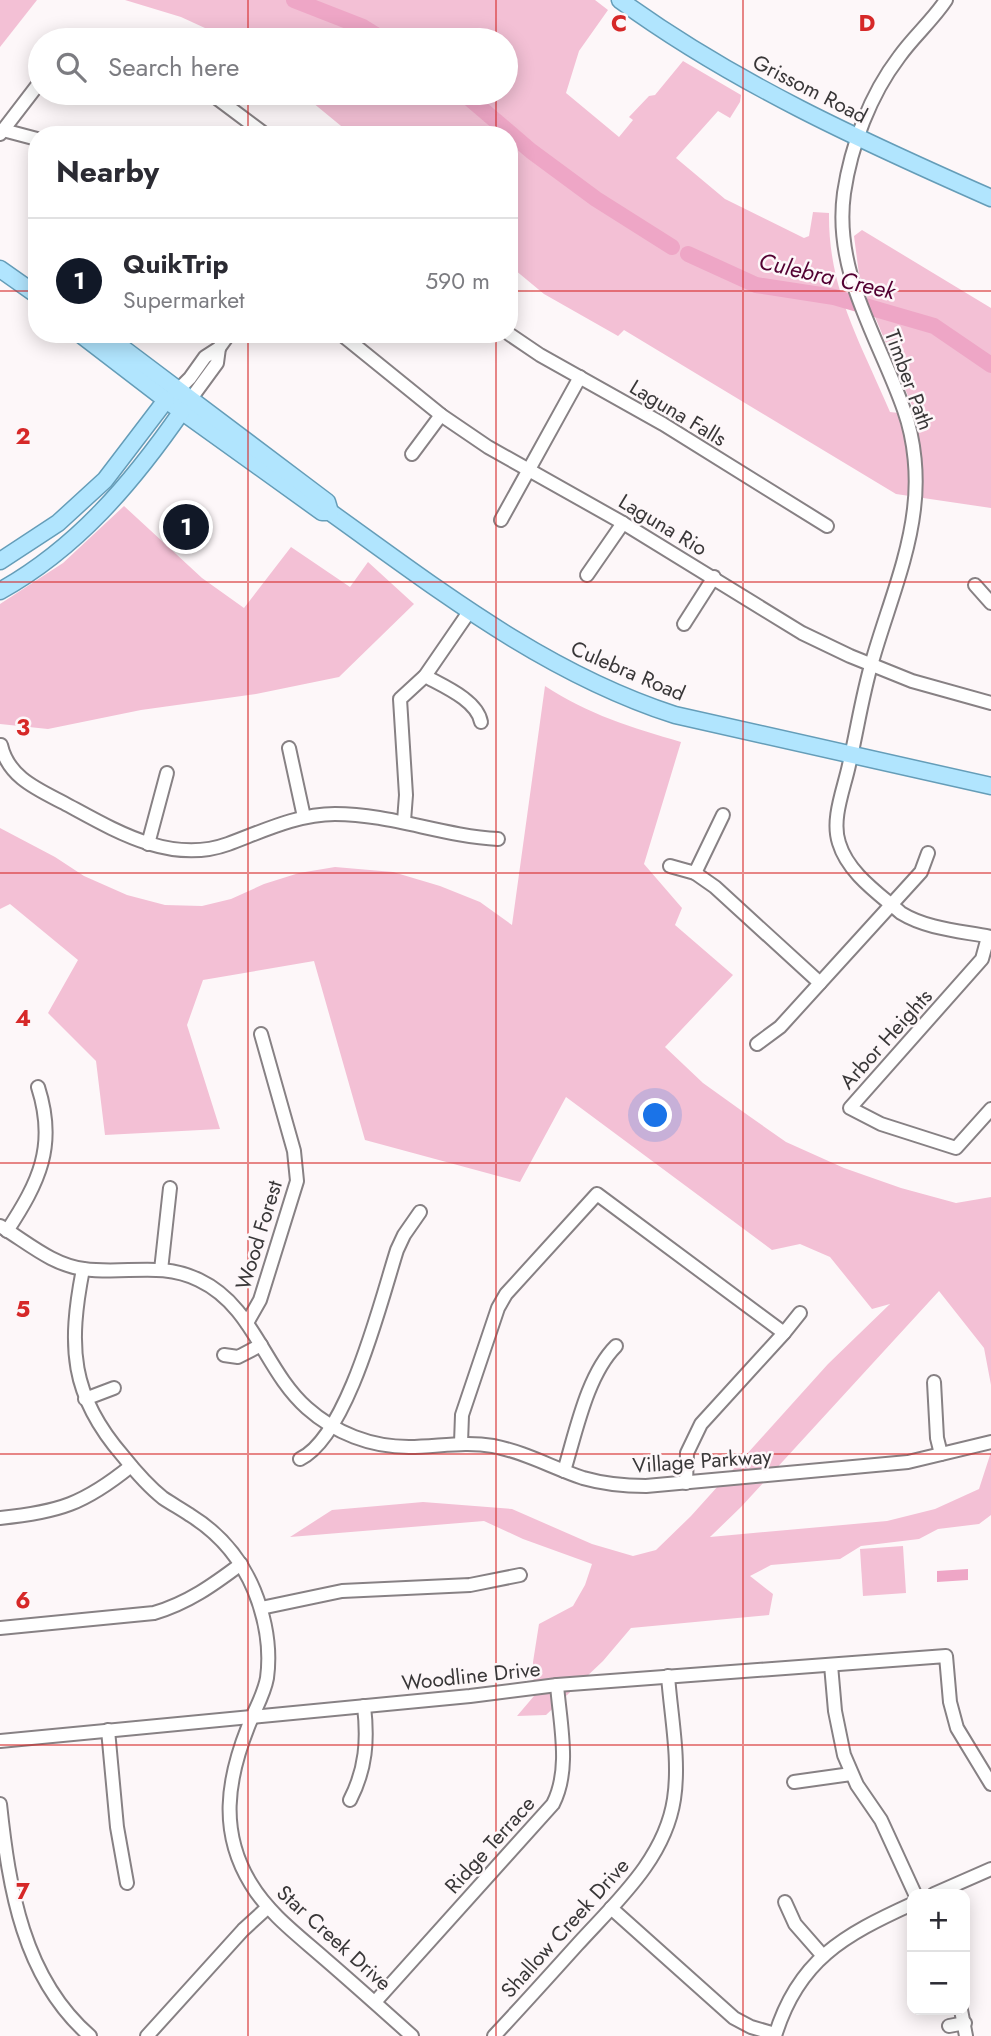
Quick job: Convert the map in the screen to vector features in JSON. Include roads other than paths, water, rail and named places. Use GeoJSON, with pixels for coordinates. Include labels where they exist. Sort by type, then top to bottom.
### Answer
{"type":"FeatureCollection","features":[{"type":"Feature","properties":{"kind":"main road","name":"Grissom Road"},"geometry":{"type":"LineString","coordinates":[[620,0],[728,71],[784,102],[991,198]]}},
{"type":"Feature","properties":{"kind":"main road"},"geometry":{"type":"LineString","coordinates":[[0,269],[28,289]]}},
{"type":"Feature","properties":{"kind":"main road","name":"Culebra Road"},"geometry":{"type":"LineString","coordinates":[[94,343],[179,400]]}},
{"type":"Feature","properties":{"kind":"main road","name":"Culebra Road"},"geometry":{"type":"LineString","coordinates":[[114,343],[179,400],[322,512],[330,512],[469,612],[573,673],[640,704],[712,724],[991,786]]}},
{"type":"Feature","properties":{"kind":"main road"},"geometry":{"type":"LineString","coordinates":[[0,561],[58,523],[105,480],[179,400]]}},
{"type":"Feature","properties":{"kind":"main road"},"geometry":{"type":"LineString","coordinates":[[0,591],[20,580],[73,541],[120,494],[179,400]]}},
{"type":"Feature","properties":{"kind":"main road"},"geometry":{"type":"LineString","coordinates":[[105,480],[120,494]]}},
{"type":"Feature","properties":{"kind":"street","name":"Timber Path"},"geometry":{"type":"LineString","coordinates":[[946,0],[898,58],[881,86],[858,137],[849,165],[844,196],[847,263],[857,296],[905,412],[916,475],[909,541],[871,664],[837,824],[839,845],[851,868],[901,913],[920,922],[990,937]]}},
{"type":"Feature","properties":{"kind":"street"},"geometry":{"type":"LineString","coordinates":[[28,97],[1,132],[28,137]]}},
{"type":"Feature","properties":{"kind":"street"},"geometry":{"type":"LineString","coordinates":[[226,105],[254,126]]}},
{"type":"Feature","properties":{"kind":"street","name":"Laguna Falls"},"geometry":{"type":"LineString","coordinates":[[518,339],[663,424],[827,526]]}},
{"type":"Feature","properties":{"kind":"street"},"geometry":{"type":"LineString","coordinates":[[179,400],[216,363],[223,343]]}},
{"type":"Feature","properties":{"kind":"street","name":"Laguna Rio"},"geometry":{"type":"LineString","coordinates":[[352,343],[441,415],[488,447],[623,523],[802,633],[912,681],[991,703]]}},
{"type":"Feature","properties":{"kind":"street"},"geometry":{"type":"LineString","coordinates":[[501,520],[580,377]]}},
{"type":"Feature","properties":{"kind":"street"},"geometry":{"type":"LineString","coordinates":[[412,454],[441,415]]}},
{"type":"Feature","properties":{"kind":"street"},"geometry":{"type":"LineString","coordinates":[[587,575],[623,523]]}},
{"type":"Feature","properties":{"kind":"street"},"geometry":{"type":"LineString","coordinates":[[684,624],[714,578]]}},
{"type":"Feature","properties":{"kind":"street"},"geometry":{"type":"LineString","coordinates":[[975,585],[991,603]]}},
{"type":"Feature","properties":{"kind":"street"},"geometry":{"type":"LineString","coordinates":[[404,821],[406,794],[400,699],[425,676],[469,612]]}},
{"type":"Feature","properties":{"kind":"street"},"geometry":{"type":"LineString","coordinates":[[425,676],[469,704],[479,714],[481,722]]}},
{"type":"Feature","properties":{"kind":"street"},"geometry":{"type":"LineString","coordinates":[[1,744],[8,767],[29,784],[148,844],[178,851],[225,846],[304,817],[334,814],[404,821],[468,836],[498,839]]}},
{"type":"Feature","properties":{"kind":"street"},"geometry":{"type":"LineString","coordinates":[[289,748],[304,817]]}},
{"type":"Feature","properties":{"kind":"street"},"geometry":{"type":"LineString","coordinates":[[148,844],[167,773]]}},
{"type":"Feature","properties":{"kind":"street"},"geometry":{"type":"LineString","coordinates":[[695,873],[723,815]]}},
{"type":"Feature","properties":{"kind":"street"},"geometry":{"type":"LineString","coordinates":[[757,1044],[780,1027],[921,872],[928,853]]}},
{"type":"Feature","properties":{"kind":"street"},"geometry":{"type":"LineString","coordinates":[[670,866],[695,873],[715,887],[820,983]]}},
{"type":"Feature","properties":{"kind":"street","name":"Arbor Heights"},"geometry":{"type":"LineString","coordinates":[[990,937],[982,959],[850,1108],[881,1124],[956,1148],[991,1109]]}},
{"type":"Feature","properties":{"kind":"street","name":"Wood Forest"},"geometry":{"type":"LineString","coordinates":[[247,1323],[260,1300],[297,1181],[294,1151],[261,1034]]}},
{"type":"Feature","properties":{"kind":"street"},"geometry":{"type":"LineString","coordinates":[[4,1229],[32,1191],[45,1153],[45,1114],[38,1087]]}},
{"type":"Feature","properties":{"kind":"street"},"geometry":{"type":"LineString","coordinates":[[161,1269],[170,1188]]}},
{"type":"Feature","properties":{"kind":"street"},"geometry":{"type":"LineString","coordinates":[[461,1443],[462,1415],[498,1308],[506,1294],[597,1194],[785,1332]]}},
{"type":"Feature","properties":{"kind":"street"},"geometry":{"type":"LineString","coordinates":[[300,1459],[319,1445],[352,1387],[397,1250],[420,1212]]}},
{"type":"Feature","properties":{"kind":"street","name":"Village Parkway"},"geometry":{"type":"LineString","coordinates":[[4,1229],[51,1259],[83,1269],[161,1269],[186,1275],[209,1285],[229,1299],[295,1396],[331,1426],[362,1440],[410,1447],[461,1443],[493,1446],[564,1471],[625,1486],[686,1483],[908,1462],[991,1441]]}},
{"type":"Feature","properties":{"kind":"street","name":"Star Creek Drive"},"geometry":{"type":"LineString","coordinates":[[83,1269],[75,1318],[75,1359],[85,1399],[97,1425],[131,1466],[165,1499],[191,1515],[215,1535],[241,1564],[261,1608],[267,1640],[267,1679],[233,1770],[230,1787],[230,1820],[242,1867],[268,1907],[412,2036]]}},
{"type":"Feature","properties":{"kind":"street"},"geometry":{"type":"LineString","coordinates":[[686,1483],[687,1453],[701,1424],[800,1312]]}},
{"type":"Feature","properties":{"kind":"street"},"geometry":{"type":"LineString","coordinates":[[223,1355],[238,1357],[261,1345]]}},
{"type":"Feature","properties":{"kind":"street"},"geometry":{"type":"LineString","coordinates":[[564,1471],[593,1381],[600,1365],[616,1346]]}},
{"type":"Feature","properties":{"kind":"street"},"geometry":{"type":"LineString","coordinates":[[934,1382],[937,1438],[941,1454]]}},
{"type":"Feature","properties":{"kind":"street"},"geometry":{"type":"LineString","coordinates":[[85,1399],[114,1388]]}},
{"type":"Feature","properties":{"kind":"street"},"geometry":{"type":"LineString","coordinates":[[0,1518],[43,1513],[75,1504],[103,1488],[131,1466]]}},
{"type":"Feature","properties":{"kind":"street"},"geometry":{"type":"LineString","coordinates":[[0,1628],[154,1613],[193,1598],[241,1564]]}},
{"type":"Feature","properties":{"kind":"street"},"geometry":{"type":"LineString","coordinates":[[261,1608],[342,1591],[470,1585],[520,1575]]}},
{"type":"Feature","properties":{"kind":"street","name":"Woodline Drive"},"geometry":{"type":"LineString","coordinates":[[0,1741],[557,1685],[946,1656],[950,1702],[957,1728],[991,1784]]}},
{"type":"Feature","properties":{"kind":"street"},"geometry":{"type":"LineString","coordinates":[[831,1665],[839,1735],[851,1774],[881,1821],[913,1889]]}},
{"type":"Feature","properties":{"kind":"street","name":"Shallow Creek Drive"},"geometry":{"type":"LineString","coordinates":[[494,2036],[611,1908],[653,1855],[671,1814],[674,1798],[676,1767],[668,1676]]}},
{"type":"Feature","properties":{"kind":"street","name":"Ridge Terrace"},"geometry":{"type":"LineString","coordinates":[[375,2002],[553,1804],[559,1792],[563,1771],[557,1685]]}},
{"type":"Feature","properties":{"kind":"street"},"geometry":{"type":"LineString","coordinates":[[350,1800],[360,1778],[366,1754],[364,1706]]}},
{"type":"Feature","properties":{"kind":"street"},"geometry":{"type":"LineString","coordinates":[[108,1730],[117,1827],[127,1883]]}},
{"type":"Feature","properties":{"kind":"street"},"geometry":{"type":"LineString","coordinates":[[794,1782],[851,1774]]}},
{"type":"Feature","properties":{"kind":"street"},"geometry":{"type":"LineString","coordinates":[[0,1804],[6,1868],[19,1921],[45,1981],[66,2013],[90,2036]]}},
{"type":"Feature","properties":{"kind":"street"},"geometry":{"type":"LineString","coordinates":[[945,1889],[991,1869]]}},
{"type":"Feature","properties":{"kind":"street"},"geometry":{"type":"LineString","coordinates":[[785,1902],[795,1924],[822,1956]]}},
{"type":"Feature","properties":{"kind":"street"},"geometry":{"type":"LineString","coordinates":[[611,1908],[728,2013],[751,2027],[775,2035],[790,1997],[822,1956],[852,1933],[907,1906]]}},
{"type":"Feature","properties":{"kind":"street"},"geometry":{"type":"LineString","coordinates":[[147,2036],[243,1930],[268,1907]]}},
{"type":"Feature","properties":{"kind":"street"},"geometry":{"type":"LineString","coordinates":[[949,2026],[964,2023]]}},
{"type":"Feature","properties":{"kind":"waterway","name":"Culebra Creek"},"geometry":{"type":"LineString","coordinates":[[294,0],[365,28]]}},
{"type":"Feature","properties":{"kind":"waterway","name":"Culebra Creek"},"geometry":{"type":"LineString","coordinates":[[477,105],[502,126]]}},
{"type":"Feature","properties":{"kind":"waterway","name":"Culebra Creek"},"geometry":{"type":"LineString","coordinates":[[518,140],[596,199],[672,247]]}},
{"type":"Feature","properties":{"kind":"waterway","name":"Culebra Creek"},"geometry":{"type":"LineString","coordinates":[[688,254],[756,285],[834,297],[934,326],[991,365]]}},
{"type":"Feature","properties":{"kind":"place","name":"QuikTrip"},"geometry":{"type":"Point","coordinates":[186,527]}}]}
